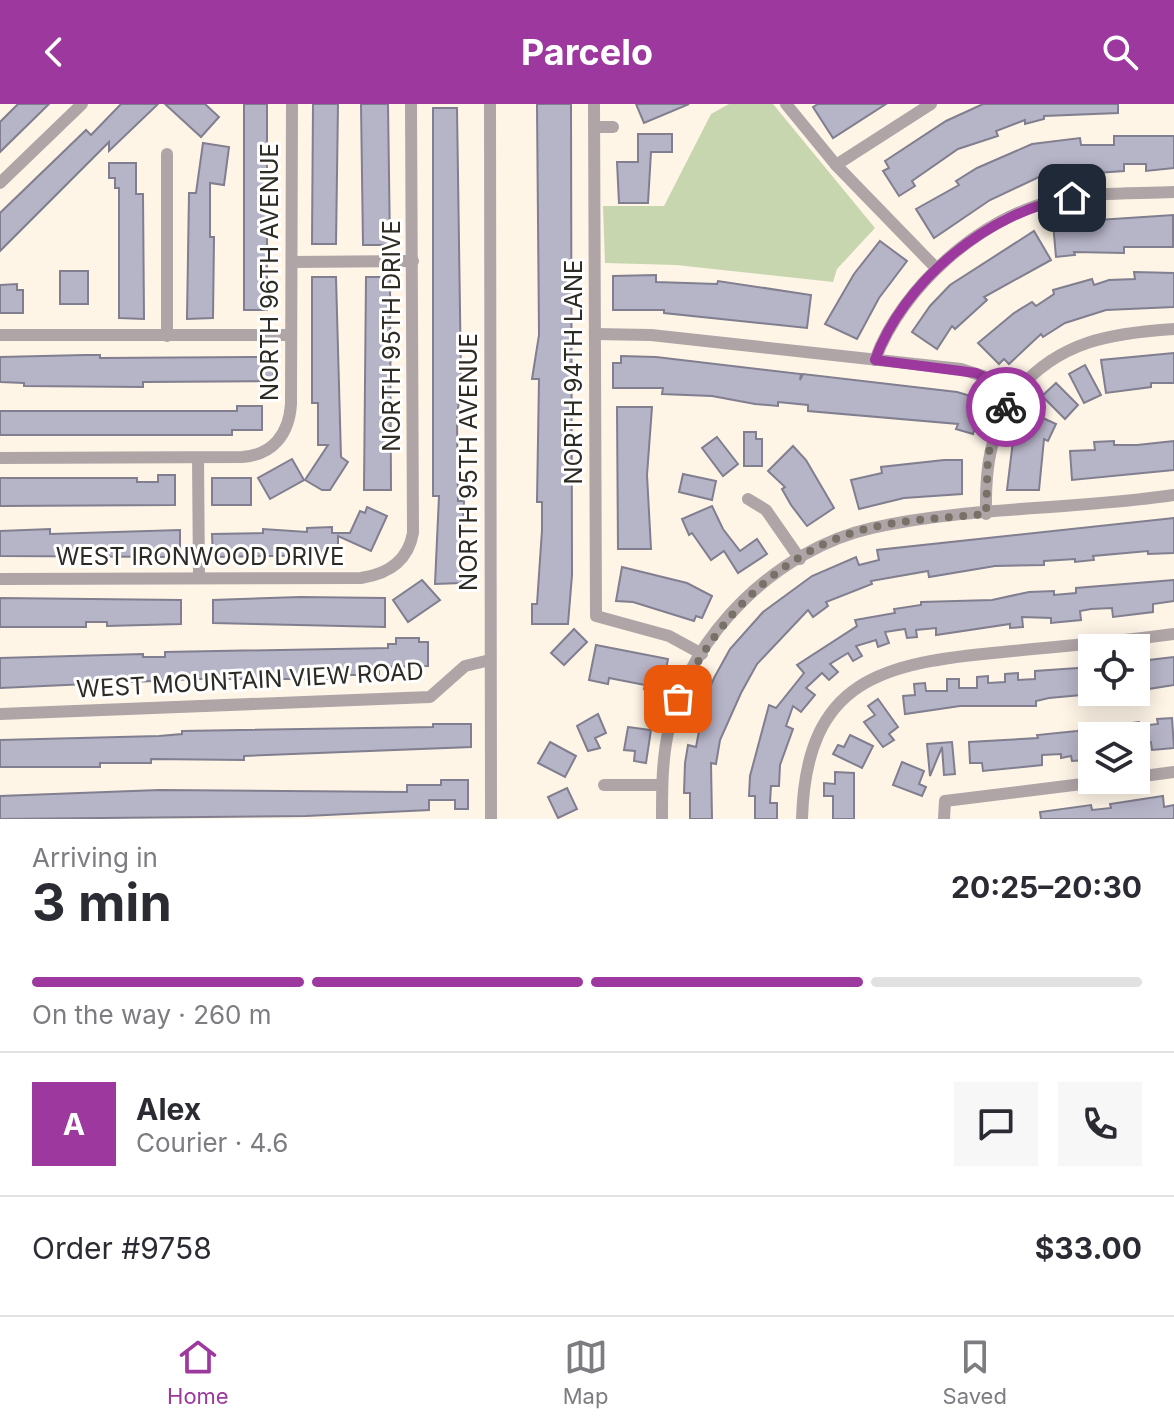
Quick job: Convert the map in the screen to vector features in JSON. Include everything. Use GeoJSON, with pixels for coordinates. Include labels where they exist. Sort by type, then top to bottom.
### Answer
{"type":"FeatureCollection","features":[{"type":"Feature","properties":{"kind":"street"},"geometry":{"type":"LineString","coordinates":[[0,183],[82,104]]}},
{"type":"Feature","properties":{"kind":"street","name":"NORTH 96TH AVENUE"},"geometry":{"type":"LineString","coordinates":[[198,458],[255,455],[281,438],[291,413],[292,104]]}},
{"type":"Feature","properties":{"kind":"street","name":"NORTH 95TH DRIVE"},"geometry":{"type":"LineString","coordinates":[[397,564],[408,549],[413,533],[411,104]]}},
{"type":"Feature","properties":{"kind":"street","name":"NORTH 95TH AVENUE"},"geometry":{"type":"LineString","coordinates":[[490,104],[491,819]]}},
{"type":"Feature","properties":{"kind":"street","name":"NORTH 94TH LANE"},"geometry":{"type":"LineString","coordinates":[[594,104],[596,616],[669,636],[702,654]]}},
{"type":"Feature","properties":{"kind":"street"},"geometry":{"type":"LineString","coordinates":[[786,104],[836,165],[936,268]]}},
{"type":"Feature","properties":{"kind":"street"},"geometry":{"type":"LineString","coordinates":[[836,165],[931,104]]}},
{"type":"Feature","properties":{"kind":"street"},"geometry":{"type":"LineString","coordinates":[[594,127],[613,127]]}},
{"type":"Feature","properties":{"kind":"street"},"geometry":{"type":"LineString","coordinates":[[167,154],[167,336]]}},
{"type":"Feature","properties":{"kind":"street"},"geometry":{"type":"LineString","coordinates":[[875,360],[902,305],[936,268],[995,227],[1044,203],[1072,198],[1174,192]]}},
{"type":"Feature","properties":{"kind":"street"},"geometry":{"type":"LineString","coordinates":[[292,262],[413,261]]}},
{"type":"Feature","properties":{"kind":"street"},"geometry":{"type":"LineString","coordinates":[[986,514],[985,477],[990,444],[1016,392],[1037,370],[1077,345],[1119,333],[1174,329]]}},
{"type":"Feature","properties":{"kind":"street"},"geometry":{"type":"LineString","coordinates":[[595,334],[651,335],[976,373],[1016,392]]}},
{"type":"Feature","properties":{"kind":"street"},"geometry":{"type":"LineString","coordinates":[[0,335],[291,335]]}},
{"type":"Feature","properties":{"kind":"street"},"geometry":{"type":"LineString","coordinates":[[0,458],[198,458],[199,578]]}},
{"type":"Feature","properties":{"kind":"street"},"geometry":{"type":"LineString","coordinates":[[662,819],[662,785],[669,726],[678,699],[702,654],[741,602],[800,559],[838,539],[871,528],[1174,495]]}},
{"type":"Feature","properties":{"kind":"street"},"geometry":{"type":"LineString","coordinates":[[748,499],[766,510],[800,559]]}},
{"type":"Feature","properties":{"kind":"street","name":"WEST IRONWOOD DRIVE"},"geometry":{"type":"LineString","coordinates":[[0,579],[361,578],[384,573],[397,564]]}},
{"type":"Feature","properties":{"kind":"street"},"geometry":{"type":"LineString","coordinates":[[802,819],[804,779],[813,747],[845,697],[888,669],[928,659],[1174,634]]}},
{"type":"Feature","properties":{"kind":"street","name":"WEST MOUNTAIN VIEW ROAD"},"geometry":{"type":"LineString","coordinates":[[0,714],[430,697],[465,666],[490,660]]}},
{"type":"Feature","properties":{"kind":"street"},"geometry":{"type":"LineString","coordinates":[[1150,775],[1174,772]]}},
{"type":"Feature","properties":{"kind":"street"},"geometry":{"type":"LineString","coordinates":[[944,819],[945,801],[1078,784]]}},
{"type":"Feature","properties":{"kind":"street"},"geometry":{"type":"LineString","coordinates":[[604,785],[662,785]]}},
{"type":"Feature","properties":{"kind":"green space"},"geometry":{"type":"Polygon","coordinates":[[[729,104],[773,104],[875,228],[837,269],[833,282],[676,265],[605,263],[603,206],[664,206],[711,114],[729,104]]]}},
{"type":"Feature","properties":{"kind":"building"},"geometry":{"type":"Polygon","coordinates":[[[18,104],[49,104],[0,152],[0,122],[18,104]]]}},
{"type":"Feature","properties":{"kind":"building"},"geometry":{"type":"Polygon","coordinates":[[[121,104],[158,104],[109,151],[109,142],[0,251],[0,213],[86,130],[91,135],[121,104]]]}},
{"type":"Feature","properties":{"kind":"building"},"geometry":{"type":"Polygon","coordinates":[[[165,104],[205,104],[219,117],[201,137],[165,104]]]}},
{"type":"Feature","properties":{"kind":"building"},"geometry":{"type":"Polygon","coordinates":[[[244,104],[267,104],[267,310],[244,310],[244,104]]]}},
{"type":"Feature","properties":{"kind":"building"},"geometry":{"type":"Polygon","coordinates":[[[313,104],[338,104],[336,244],[312,244],[313,104]]]}},
{"type":"Feature","properties":{"kind":"building"},"geometry":{"type":"Polygon","coordinates":[[[361,104],[388,104],[390,245],[363,245],[361,104]]]}},
{"type":"Feature","properties":{"kind":"building"},"geometry":{"type":"Polygon","coordinates":[[[537,104],[571,104],[572,575],[568,624],[532,624],[532,604],[537,604],[542,530],[542,502],[537,502],[539,379],[532,379],[539,335],[537,104]]]}},
{"type":"Feature","properties":{"kind":"building"},"geometry":{"type":"Polygon","coordinates":[[[636,104],[689,104],[644,123],[636,104]]]}},
{"type":"Feature","properties":{"kind":"building"},"geometry":{"type":"Polygon","coordinates":[[[818,104],[886,104],[833,138],[813,107],[818,104]]]}},
{"type":"Feature","properties":{"kind":"building"},"geometry":{"type":"Polygon","coordinates":[[[983,104],[1118,104],[1118,113],[1044,116],[1044,119],[1025,124],[1025,120],[996,131],[998,136],[958,149],[912,181],[915,186],[899,196],[883,171],[889,168],[885,161],[946,121],[983,104]]]}},
{"type":"Feature","properties":{"kind":"building"},"geometry":{"type":"Polygon","coordinates":[[[433,108],[457,108],[461,378],[457,421],[458,501],[464,501],[461,583],[435,584],[439,496],[433,496],[433,108]]]}},
{"type":"Feature","properties":{"kind":"building"},"geometry":{"type":"Polygon","coordinates":[[[638,134],[672,134],[672,152],[651,152],[648,203],[619,203],[617,162],[638,162],[638,134]]]}},
{"type":"Feature","properties":{"kind":"building"},"geometry":{"type":"Polygon","coordinates":[[[1114,136],[1174,136],[1174,168],[1146,171],[1146,164],[1124,164],[1124,171],[1039,177],[990,200],[934,238],[916,209],[959,185],[956,181],[977,168],[1032,144],[1080,138],[1081,145],[1114,145],[1114,136]]]}},
{"type":"Feature","properties":{"kind":"building"},"geometry":{"type":"Polygon","coordinates":[[[203,143],[229,147],[224,185],[210,183],[210,237],[214,237],[213,318],[187,319],[189,193],[196,193],[203,143]]]}},
{"type":"Feature","properties":{"kind":"building"},"geometry":{"type":"Polygon","coordinates":[[[109,163],[136,163],[136,194],[143,194],[144,319],[119,318],[119,188],[115,188],[115,178],[109,178],[109,163]]]}},
{"type":"Feature","properties":{"kind":"building"},"geometry":{"type":"Polygon","coordinates":[[[1173,215],[1173,247],[1124,247],[1124,253],[1074,252],[1075,255],[1056,257],[1053,223],[1173,215]]]}},
{"type":"Feature","properties":{"kind":"building"},"geometry":{"type":"Polygon","coordinates":[[[1034,231],[1051,260],[984,297],[987,300],[955,329],[952,326],[937,349],[912,332],[950,285],[1034,231]]]}},
{"type":"Feature","properties":{"kind":"building"},"geometry":{"type":"Polygon","coordinates":[[[880,241],[907,261],[879,298],[857,339],[825,324],[854,274],[880,241]]]}},
{"type":"Feature","properties":{"kind":"building"},"geometry":{"type":"Polygon","coordinates":[[[60,271],[88,271],[88,304],[60,304],[60,271]]]}},
{"type":"Feature","properties":{"kind":"building"},"geometry":{"type":"Polygon","coordinates":[[[1134,272],[1174,273],[1174,307],[1106,310],[1065,323],[1043,337],[1041,334],[1009,364],[1004,359],[999,364],[978,343],[1014,313],[1032,302],[1036,306],[1054,294],[1053,290],[1092,279],[1094,285],[1109,280],[1135,279],[1134,272]]]}},
{"type":"Feature","properties":{"kind":"building"},"geometry":{"type":"Polygon","coordinates":[[[656,275],[656,282],[717,284],[718,281],[811,295],[807,328],[664,313],[664,310],[613,310],[613,276],[656,275]]]}},
{"type":"Feature","properties":{"kind":"building"},"geometry":{"type":"Polygon","coordinates":[[[312,277],[336,277],[341,457],[348,462],[330,490],[322,490],[305,480],[328,445],[318,445],[318,403],[312,403],[312,277]]]}},
{"type":"Feature","properties":{"kind":"building"},"geometry":{"type":"Polygon","coordinates":[[[366,277],[390,277],[391,490],[364,490],[366,277]]]}},
{"type":"Feature","properties":{"kind":"building"},"geometry":{"type":"Polygon","coordinates":[[[17,284],[17,290],[23,290],[23,313],[0,313],[0,285],[17,284]]]}},
{"type":"Feature","properties":{"kind":"building"},"geometry":{"type":"Polygon","coordinates":[[[1174,353],[1174,383],[1151,383],[1151,387],[1106,393],[1101,360],[1174,353]]]}},
{"type":"Feature","properties":{"kind":"building"},"geometry":{"type":"Polygon","coordinates":[[[100,355],[100,358],[273,357],[273,381],[143,382],[143,387],[24,386],[24,383],[0,382],[0,357],[100,355]]]}},
{"type":"Feature","properties":{"kind":"building"},"geometry":{"type":"Polygon","coordinates":[[[621,356],[656,357],[801,374],[800,380],[803,374],[957,392],[984,400],[973,434],[956,429],[958,424],[808,411],[808,405],[778,402],[778,406],[712,396],[662,394],[663,388],[613,388],[613,363],[621,363],[621,356]]]}},
{"type":"Feature","properties":{"kind":"building"},"geometry":{"type":"Polygon","coordinates":[[[1085,365],[1101,395],[1084,403],[1069,374],[1085,365]]]}},
{"type":"Feature","properties":{"kind":"building"},"geometry":{"type":"Polygon","coordinates":[[[1056,383],[1078,405],[1065,419],[1042,396],[1056,383]]]}},
{"type":"Feature","properties":{"kind":"building"},"geometry":{"type":"Polygon","coordinates":[[[237,406],[262,406],[262,430],[232,430],[232,435],[0,435],[0,411],[237,411],[237,406]]]}},
{"type":"Feature","properties":{"kind":"building"},"geometry":{"type":"Polygon","coordinates":[[[617,407],[652,407],[647,475],[651,549],[618,549],[617,407]]]}},
{"type":"Feature","properties":{"kind":"building"},"geometry":{"type":"Polygon","coordinates":[[[1028,411],[1056,424],[1048,441],[1044,439],[1039,490],[1007,490],[1013,441],[1028,411]]]}},
{"type":"Feature","properties":{"kind":"building"},"geometry":{"type":"Polygon","coordinates":[[[744,432],[756,432],[756,439],[762,439],[762,466],[744,466],[744,432]]]}},
{"type":"Feature","properties":{"kind":"building"},"geometry":{"type":"Polygon","coordinates":[[[717,437],[738,464],[723,476],[702,448],[717,437]]]}},
{"type":"Feature","properties":{"kind":"building"},"geometry":{"type":"Polygon","coordinates":[[[1114,441],[1114,445],[1137,445],[1174,441],[1174,470],[1072,480],[1070,451],[1095,450],[1094,442],[1114,441]]]}},
{"type":"Feature","properties":{"kind":"building"},"geometry":{"type":"Polygon","coordinates":[[[793,446],[806,460],[834,508],[807,526],[791,505],[782,489],[785,487],[768,471],[793,446]]]}},
{"type":"Feature","properties":{"kind":"building"},"geometry":{"type":"Polygon","coordinates":[[[292,459],[304,480],[270,499],[258,478],[292,459]]]}},
{"type":"Feature","properties":{"kind":"building"},"geometry":{"type":"Polygon","coordinates":[[[962,460],[962,494],[904,498],[859,509],[851,480],[882,473],[881,467],[962,460]]]}},
{"type":"Feature","properties":{"kind":"building"},"geometry":{"type":"Polygon","coordinates":[[[683,474],[716,481],[712,500],[679,492],[683,474]]]}},
{"type":"Feature","properties":{"kind":"building"},"geometry":{"type":"Polygon","coordinates":[[[158,475],[175,475],[175,505],[0,506],[0,478],[137,478],[137,482],[158,482],[158,475]]]}},
{"type":"Feature","properties":{"kind":"building"},"geometry":{"type":"Polygon","coordinates":[[[212,478],[251,478],[251,505],[212,505],[212,478]]]}},
{"type":"Feature","properties":{"kind":"building"},"geometry":{"type":"Polygon","coordinates":[[[712,506],[723,529],[740,551],[757,539],[767,554],[738,573],[724,551],[711,560],[692,533],[689,535],[682,519],[712,506]]]}},
{"type":"Feature","properties":{"kind":"building"},"geometry":{"type":"Polygon","coordinates":[[[367,507],[387,516],[371,551],[338,536],[338,555],[213,557],[212,534],[263,533],[263,529],[307,532],[307,528],[332,527],[332,533],[350,533],[360,511],[365,513],[367,507]]]}},
{"type":"Feature","properties":{"kind":"building"},"geometry":{"type":"Polygon","coordinates":[[[1174,518],[1174,553],[1148,554],[1148,551],[1093,556],[1094,560],[995,566],[929,577],[928,571],[871,581],[872,584],[826,602],[828,606],[813,617],[808,610],[757,664],[741,693],[720,740],[716,764],[711,763],[712,819],[690,819],[690,793],[684,793],[688,745],[696,747],[700,726],[695,723],[714,678],[730,649],[763,612],[812,576],[856,557],[859,565],[879,560],[877,550],[1174,518]]]}},
{"type":"Feature","properties":{"kind":"building"},"geometry":{"type":"Polygon","coordinates":[[[50,529],[50,534],[180,530],[180,557],[0,556],[0,531],[50,529]]]}},
{"type":"Feature","properties":{"kind":"building"},"geometry":{"type":"Polygon","coordinates":[[[622,567],[687,583],[712,596],[702,618],[696,616],[694,621],[633,602],[616,601],[622,567]]]}},
{"type":"Feature","properties":{"kind":"building"},"geometry":{"type":"Polygon","coordinates":[[[422,580],[440,600],[408,622],[393,600],[422,580]]]}},
{"type":"Feature","properties":{"kind":"building"},"geometry":{"type":"Polygon","coordinates":[[[1174,580],[1174,601],[1153,604],[1153,612],[1113,617],[1112,608],[1091,609],[1080,611],[1081,620],[1051,623],[1051,618],[1022,617],[1023,627],[1010,628],[1010,624],[936,635],[936,628],[916,630],[917,637],[907,638],[905,629],[885,632],[889,643],[878,647],[876,640],[856,646],[862,656],[853,661],[848,653],[830,664],[838,672],[829,680],[822,673],[806,688],[815,695],[801,712],[793,706],[786,726],[793,729],[780,765],[779,786],[771,786],[770,803],[777,803],[777,819],[755,819],[755,796],[749,796],[750,776],[769,705],[776,708],[804,673],[797,665],[857,626],[855,620],[895,613],[894,609],[921,605],[921,602],[992,600],[1029,592],[1054,591],[1054,595],[1076,593],[1076,588],[1174,580]]]}},
{"type":"Feature","properties":{"kind":"building"},"geometry":{"type":"Polygon","coordinates":[[[0,598],[181,600],[181,624],[107,626],[107,622],[86,622],[86,627],[0,627],[0,598]]]}},
{"type":"Feature","properties":{"kind":"building"},"geometry":{"type":"Polygon","coordinates":[[[385,598],[385,627],[213,623],[213,600],[385,598]]]}},
{"type":"Feature","properties":{"kind":"building"},"geometry":{"type":"Polygon","coordinates":[[[574,629],[587,642],[564,665],[551,653],[574,629]]]}},
{"type":"Feature","properties":{"kind":"building"},"geometry":{"type":"Polygon","coordinates":[[[396,638],[419,638],[419,642],[428,642],[428,666],[379,667],[379,675],[334,675],[334,679],[197,679],[0,688],[0,658],[143,654],[143,657],[165,657],[165,652],[388,648],[388,644],[396,644],[396,638]]]}},
{"type":"Feature","properties":{"kind":"building"},"geometry":{"type":"Polygon","coordinates":[[[596,645],[668,659],[661,693],[644,689],[645,685],[609,678],[608,684],[589,680],[596,645]]]}},
{"type":"Feature","properties":{"kind":"building"},"geometry":{"type":"Polygon","coordinates":[[[1174,657],[1174,685],[1150,689],[1150,660],[1174,657]]]}},
{"type":"Feature","properties":{"kind":"building"},"geometry":{"type":"Polygon","coordinates":[[[1078,668],[1078,695],[1036,701],[1036,706],[960,706],[905,714],[903,696],[915,695],[914,684],[925,683],[926,691],[947,691],[947,679],[959,679],[959,688],[977,688],[977,677],[988,676],[988,683],[1005,682],[1005,674],[1018,673],[1018,680],[1035,679],[1035,671],[1078,668]]]}},
{"type":"Feature","properties":{"kind":"building"},"geometry":{"type":"Polygon","coordinates":[[[878,699],[898,727],[889,734],[894,740],[883,747],[864,722],[875,715],[868,706],[878,699]]]}},
{"type":"Feature","properties":{"kind":"building"},"geometry":{"type":"Polygon","coordinates":[[[598,714],[606,733],[595,738],[600,748],[588,751],[577,726],[598,714]]]}},
{"type":"Feature","properties":{"kind":"building"},"geometry":{"type":"Polygon","coordinates":[[[1172,718],[1174,748],[1152,750],[1150,725],[1158,724],[1157,719],[1172,718]]]}},
{"type":"Feature","properties":{"kind":"building"},"geometry":{"type":"Polygon","coordinates":[[[433,724],[471,724],[471,747],[244,756],[244,760],[151,759],[151,763],[100,763],[100,767],[0,767],[0,740],[159,736],[182,734],[182,731],[433,727],[433,724]]]}},
{"type":"Feature","properties":{"kind":"building"},"geometry":{"type":"Polygon","coordinates":[[[628,727],[651,730],[646,763],[634,761],[635,751],[624,750],[628,727]]]}},
{"type":"Feature","properties":{"kind":"building"},"geometry":{"type":"Polygon","coordinates":[[[1077,731],[1078,761],[1072,761],[1071,756],[1061,758],[1061,754],[1042,755],[1042,765],[983,771],[982,763],[970,763],[969,742],[1038,738],[1037,735],[1077,731]]]}},
{"type":"Feature","properties":{"kind":"building"},"geometry":{"type":"Polygon","coordinates":[[[850,735],[873,746],[862,768],[833,754],[838,745],[844,747],[850,735]]]}},
{"type":"Feature","properties":{"kind":"building"},"geometry":{"type":"Polygon","coordinates":[[[550,742],[576,756],[565,777],[538,763],[550,742]]]}},
{"type":"Feature","properties":{"kind":"building"},"geometry":{"type":"Polygon","coordinates":[[[952,742],[955,774],[944,775],[942,747],[930,776],[927,744],[952,742]]]}},
{"type":"Feature","properties":{"kind":"building"},"geometry":{"type":"Polygon","coordinates":[[[902,762],[924,771],[919,784],[926,787],[922,796],[893,785],[902,762]]]}},
{"type":"Feature","properties":{"kind":"building"},"geometry":{"type":"Polygon","coordinates":[[[835,772],[854,773],[854,819],[833,819],[833,796],[824,796],[824,783],[835,784],[835,772]]]}},
{"type":"Feature","properties":{"kind":"building"},"geometry":{"type":"Polygon","coordinates":[[[441,780],[468,780],[468,809],[455,809],[455,800],[429,800],[429,810],[306,816],[0,819],[0,796],[159,790],[407,792],[407,785],[441,785],[441,780]]]}},
{"type":"Feature","properties":{"kind":"building"},"geometry":{"type":"Polygon","coordinates":[[[567,788],[577,809],[558,818],[548,797],[567,788]]]}},
{"type":"Feature","properties":{"kind":"building"},"geometry":{"type":"Polygon","coordinates":[[[1163,796],[1164,807],[1174,805],[1174,819],[1041,819],[1040,812],[1091,805],[1092,810],[1111,808],[1110,804],[1163,796]]]}},
{"type":"Feature","properties":{"kind":"way so far"},"geometry":{"type":"LineString","coordinates":[[678,699],[702,654],[741,602],[770,577],[821,546],[871,528],[986,514],[988,454],[1006,407]]}},
{"type":"Feature","properties":{"kind":"route"},"geometry":{"type":"LineString","coordinates":[[1006,407],[1016,392],[976,373],[875,360],[888,327],[902,305],[936,268],[1023,211],[1072,198]]}}]}
